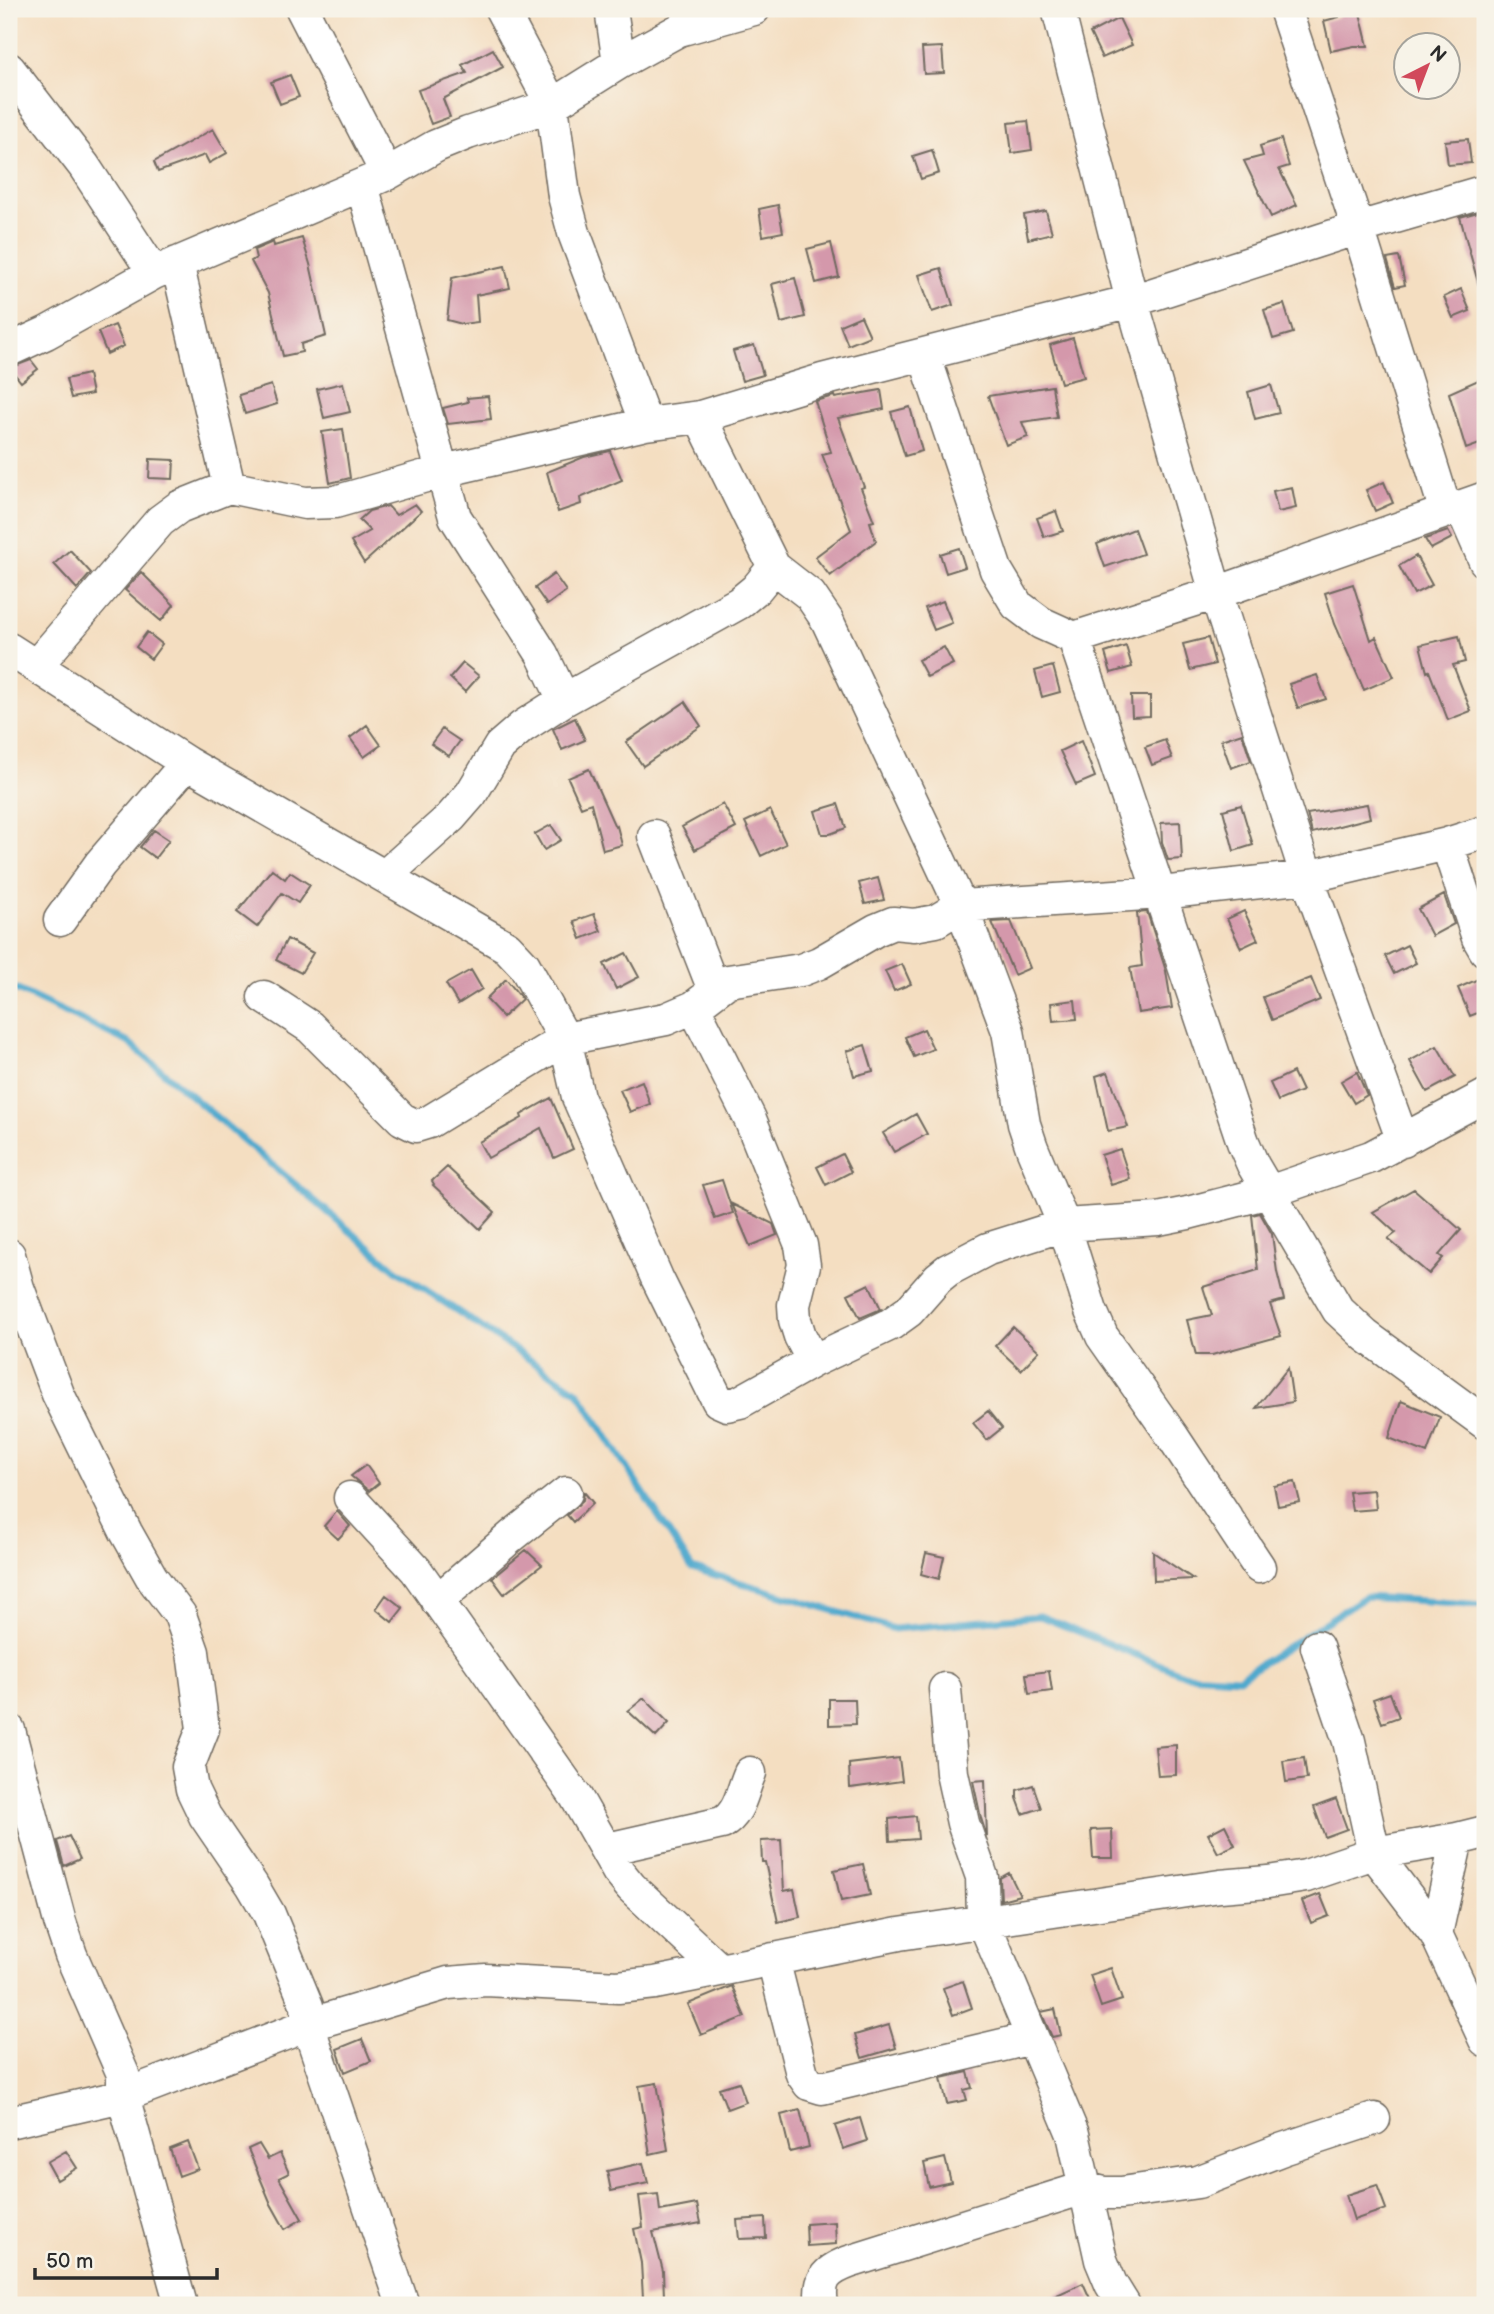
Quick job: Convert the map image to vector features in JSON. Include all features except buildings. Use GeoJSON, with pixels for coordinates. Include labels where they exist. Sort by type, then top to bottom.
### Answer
{"type":"FeatureCollection","features":[{"type":"Feature","properties":{"kind":"street"},"geometry":{"type":"LineString","coordinates":[[302,9],[375,179],[455,517],[542,654],[564,701]]}},
{"type":"Feature","properties":{"kind":"street"},"geometry":{"type":"LineString","coordinates":[[500,9],[552,105],[564,196],[574,233],[646,424]]}},
{"type":"Feature","properties":{"kind":"street"},"geometry":{"type":"LineString","coordinates":[[611,9],[619,63]]}},
{"type":"Feature","properties":{"kind":"street"},"geometry":{"type":"LineString","coordinates":[[9,350],[166,268],[375,179],[436,146],[468,132],[552,105],[679,30],[754,9]]}},
{"type":"Feature","properties":{"kind":"street"},"geometry":{"type":"LineString","coordinates":[[1058,9],[1132,301],[1216,593],[1307,877],[1403,1141]]}},
{"type":"Feature","properties":{"kind":"street"},"geometry":{"type":"LineString","coordinates":[[1285,9],[1358,228],[1485,561]]}},
{"type":"Feature","properties":{"kind":"street"},"geometry":{"type":"LineString","coordinates":[[9,69],[166,268],[229,487]]}},
{"type":"Feature","properties":{"kind":"street"},"geometry":{"type":"LineString","coordinates":[[36,666],[160,521],[179,507],[229,487],[305,503],[335,502],[443,471],[646,424],[700,417],[822,380],[1132,301],[1358,228],[1485,191]]}},
{"type":"Feature","properties":{"kind":"street"},"geometry":{"type":"LineString","coordinates":[[924,354],[996,570],[1017,605],[1041,623],[1074,638],[1216,593],[1464,505]]}},
{"type":"Feature","properties":{"kind":"street"},"geometry":{"type":"LineString","coordinates":[[700,417],[774,567],[810,595],[827,620],[961,906],[1008,1031],[1024,1124],[1064,1225],[1091,1311],[1102,1336],[1259,1567]]}},
{"type":"Feature","properties":{"kind":"street"},"geometry":{"type":"LineString","coordinates":[[385,876],[451,817],[471,794],[500,746],[522,727],[739,603],[756,589],[774,567]]}},
{"type":"Feature","properties":{"kind":"street"},"geometry":{"type":"LineString","coordinates":[[1074,638],[1243,1142],[1269,1192],[1338,1310],[1366,1336],[1485,1423]]}},
{"type":"Feature","properties":{"kind":"street"},"geometry":{"type":"LineString","coordinates":[[9,649],[187,763],[507,947],[524,965],[565,1039],[578,1097],[657,1278],[718,1401],[727,1405],[740,1402],[813,1361],[891,1324],[909,1311],[948,1269],[988,1249],[1064,1225],[1158,1219],[1269,1192],[1371,1157],[1485,1096]]}},
{"type":"Feature","properties":{"kind":"street"},"geometry":{"type":"LineString","coordinates":[[60,920],[100,864],[187,763]]}},
{"type":"Feature","properties":{"kind":"street"},"geometry":{"type":"LineString","coordinates":[[264,997],[310,1027],[402,1119],[416,1126],[429,1122],[565,1039],[666,1019],[728,981],[801,970],[893,923],[914,925],[936,921],[961,906],[1161,893],[1307,877],[1447,844],[1485,832]]}},
{"type":"Feature","properties":{"kind":"street"},"geometry":{"type":"LineString","coordinates":[[654,836],[704,998],[801,1245],[804,1265],[794,1305],[795,1320],[813,1361]]}},
{"type":"Feature","properties":{"kind":"street"},"geometry":{"type":"LineString","coordinates":[[1447,844],[1478,938],[1485,950]]}},
{"type":"Feature","properties":{"kind":"street"},"geometry":{"type":"LineString","coordinates":[[9,1255],[14,1290],[58,1394],[125,1532],[152,1578],[180,1615],[193,1652],[203,1730],[188,1767],[192,1788],[205,1816],[269,1914],[307,2006],[308,2025],[402,2305]]}},
{"type":"Feature","properties":{"kind":"street"},"geometry":{"type":"LineString","coordinates":[[437,1601],[566,1493]]}},
{"type":"Feature","properties":{"kind":"street"},"geometry":{"type":"LineString","coordinates":[[350,1498],[416,1570],[576,1797],[618,1871],[631,1887],[719,1969]]}},
{"type":"Feature","properties":{"kind":"street"},"geometry":{"type":"LineString","coordinates":[[1317,1647],[1349,1741],[1374,1853],[1436,1934],[1485,2039]]}},
{"type":"Feature","properties":{"kind":"street"},"geometry":{"type":"LineString","coordinates":[[945,1689],[952,1773],[963,1823],[982,1877],[983,1920],[1073,2134],[1101,2260],[1124,2305]]}},
{"type":"Feature","properties":{"kind":"street"},"geometry":{"type":"LineString","coordinates":[[9,1730],[60,1922],[71,1955],[123,2074],[122,2095],[181,2305]]}},
{"type":"Feature","properties":{"kind":"street"},"geometry":{"type":"LineString","coordinates":[[607,1849],[730,1819],[736,1812],[750,1773]]}},
{"type":"Feature","properties":{"kind":"street"},"geometry":{"type":"LineString","coordinates":[[9,2122],[122,2095],[308,2025],[448,1983],[486,1980],[618,1986],[655,1983],[983,1920],[1306,1876],[1374,1853],[1471,1836],[1436,1934]]}},
{"type":"Feature","properties":{"kind":"street"},"geometry":{"type":"LineString","coordinates":[[773,1959],[802,2074],[809,2084],[822,2088],[1032,2038]]}},
{"type":"Feature","properties":{"kind":"street"},"geometry":{"type":"LineString","coordinates":[[822,2305],[819,2290],[822,2279],[835,2267],[1084,2188],[1104,2193],[1121,2193],[1198,2182],[1283,2149],[1374,2119]]}},
{"type":"Feature","properties":{"kind":"waterway"},"geometry":{"type":"LineString","coordinates":[[9,986],[128,1042],[396,1270],[578,1392],[692,1568],[894,1629],[1040,1616],[1186,1675],[1239,1678],[1365,1597],[1485,1605]]}}]}
